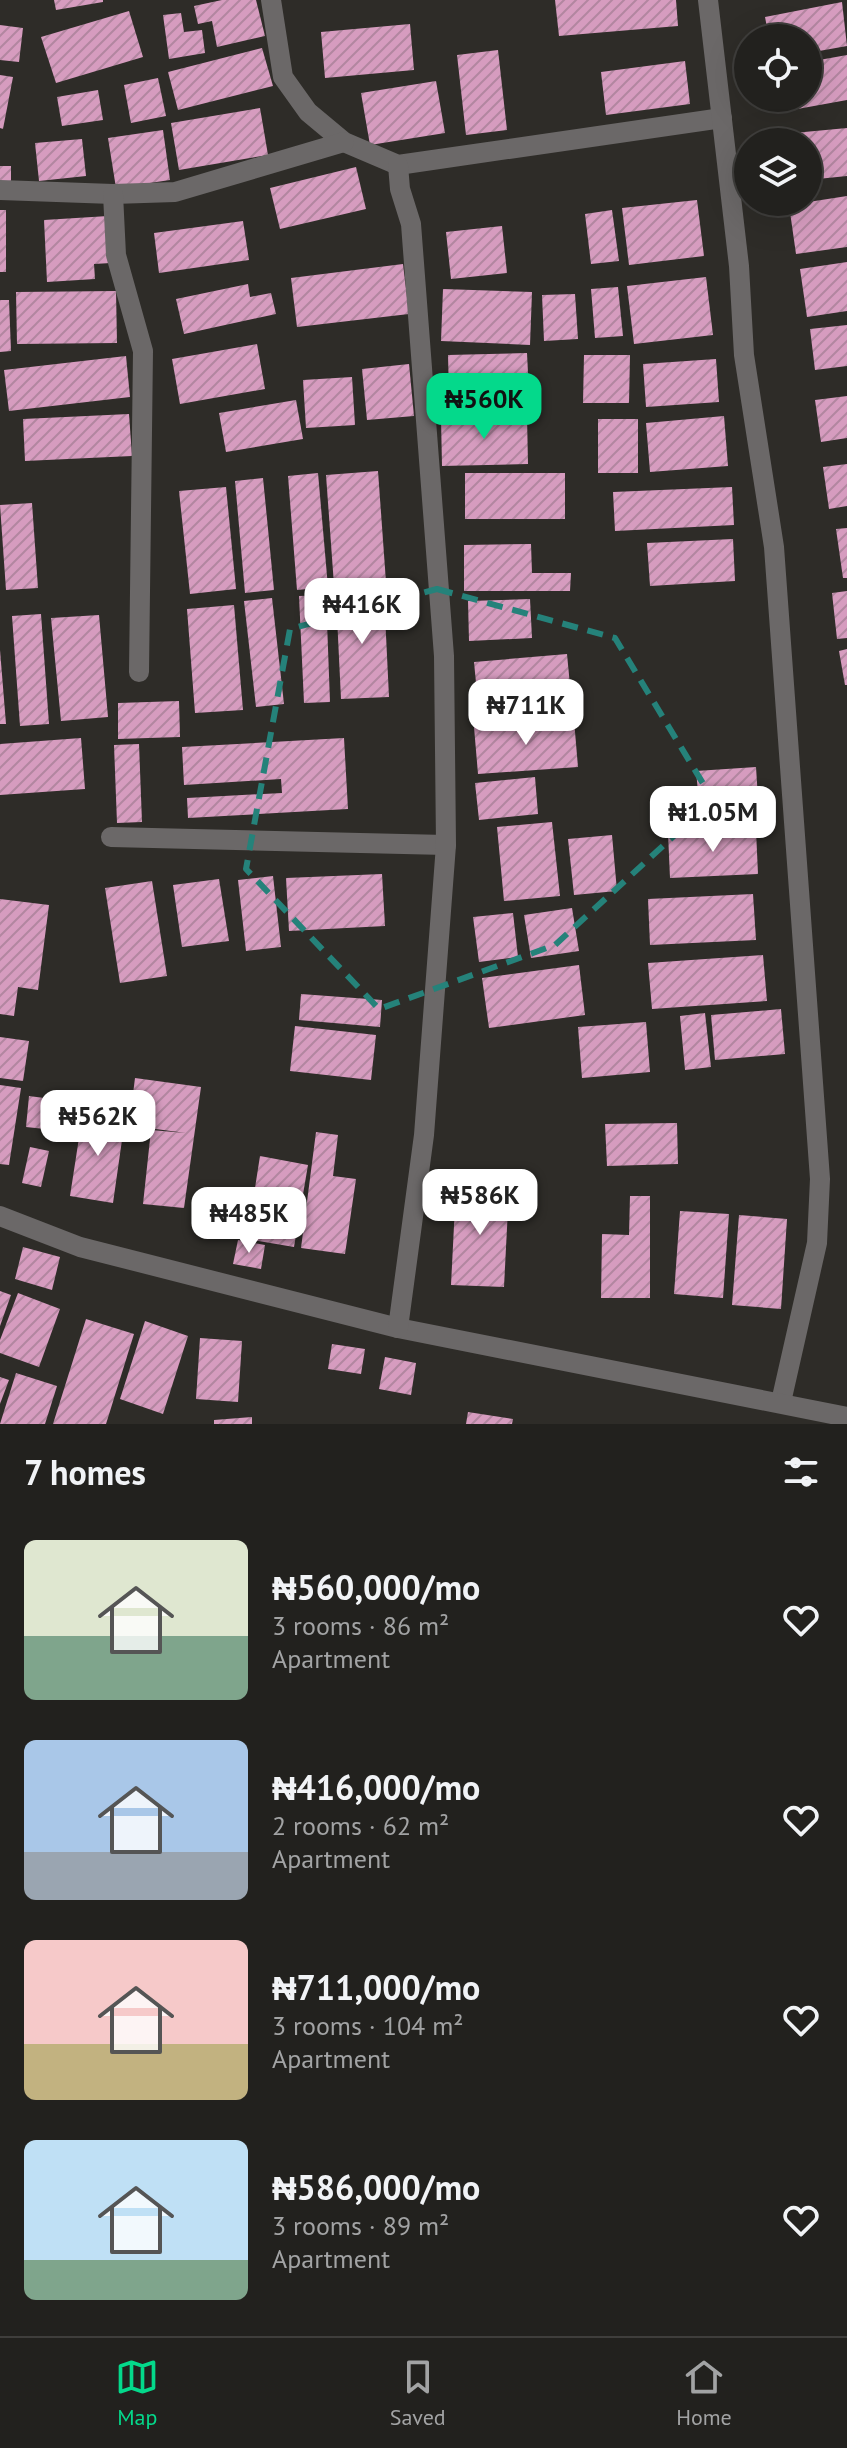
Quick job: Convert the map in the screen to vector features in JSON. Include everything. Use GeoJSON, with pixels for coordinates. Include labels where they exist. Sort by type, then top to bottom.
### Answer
{"type":"FeatureCollection","features":[{"type":"Feature","properties":{"kind":"street"},"geometry":{"type":"LineString","coordinates":[[271,0],[283,77],[308,112],[344,142],[398,165],[722,118]]}},
{"type":"Feature","properties":{"kind":"street"},"geometry":{"type":"LineString","coordinates":[[708,0],[739,266],[744,355],[774,547],[820,1179],[817,1243],[781,1402]]}},
{"type":"Feature","properties":{"kind":"street"},"geometry":{"type":"LineString","coordinates":[[0,190],[113,194],[175,192],[344,142]]}},
{"type":"Feature","properties":{"kind":"street"},"geometry":{"type":"LineString","coordinates":[[398,165],[400,189],[411,224],[444,656],[446,845],[424,1135],[398,1328]]}},
{"type":"Feature","properties":{"kind":"street"},"geometry":{"type":"LineString","coordinates":[[113,194],[116,255],[143,351],[139,672]]}},
{"type":"Feature","properties":{"kind":"street"},"geometry":{"type":"LineString","coordinates":[[111,837],[446,845]]}},
{"type":"Feature","properties":{"kind":"street"},"geometry":{"type":"LineString","coordinates":[[0,1216],[80,1247],[398,1328],[847,1417]]}},
{"type":"Feature","properties":{"kind":"highlighted area"},"geometry":{"type":"Polygon","coordinates":[[[437,589],[615,638],[713,800],[555,945],[379,1009],[246,869],[290,629],[437,589]]]}},
{"type":"Feature","properties":{"kind":"building"},"geometry":{"type":"Polygon","coordinates":[[[54,0],[103,0],[103,2],[56,10],[54,0]]]}},
{"type":"Feature","properties":{"kind":"building"},"geometry":{"type":"Polygon","coordinates":[[[222,0],[256,0],[265,36],[217,47],[212,21],[198,24],[194,6],[222,0]]]}},
{"type":"Feature","properties":{"kind":"building"},"geometry":{"type":"Polygon","coordinates":[[[555,0],[676,0],[678,26],[559,36],[555,0]]]}},
{"type":"Feature","properties":{"kind":"building"},"geometry":{"type":"Polygon","coordinates":[[[842,2],[847,46],[822,50],[822,24],[766,24],[765,17],[842,2]]]}},
{"type":"Feature","properties":{"kind":"building"},"geometry":{"type":"Polygon","coordinates":[[[129,11],[143,57],[56,83],[41,37],[129,11]]]}},
{"type":"Feature","properties":{"kind":"building"},"geometry":{"type":"Polygon","coordinates":[[[181,13],[184,32],[202,30],[205,53],[169,59],[163,15],[181,13]]]}},
{"type":"Feature","properties":{"kind":"building"},"geometry":{"type":"Polygon","coordinates":[[[410,24],[414,70],[325,78],[321,32],[410,24]]]}},
{"type":"Feature","properties":{"kind":"building"},"geometry":{"type":"Polygon","coordinates":[[[0,25],[23,28],[19,62],[0,60],[0,25]]]}},
{"type":"Feature","properties":{"kind":"building"},"geometry":{"type":"Polygon","coordinates":[[[262,48],[273,86],[178,110],[168,72],[262,48]]]}},
{"type":"Feature","properties":{"kind":"building"},"geometry":{"type":"Polygon","coordinates":[[[498,50],[507,130],[466,135],[457,55],[498,50]]]}},
{"type":"Feature","properties":{"kind":"building"},"geometry":{"type":"Polygon","coordinates":[[[847,55],[847,100],[822,105],[822,59],[847,55]]]}},
{"type":"Feature","properties":{"kind":"building"},"geometry":{"type":"Polygon","coordinates":[[[685,61],[690,104],[606,115],[601,72],[685,61]]]}},
{"type":"Feature","properties":{"kind":"building"},"geometry":{"type":"Polygon","coordinates":[[[0,75],[13,77],[3,129],[0,128],[0,75]]]}},
{"type":"Feature","properties":{"kind":"building"},"geometry":{"type":"Polygon","coordinates":[[[158,78],[166,116],[131,123],[124,85],[158,78]]]}},
{"type":"Feature","properties":{"kind":"building"},"geometry":{"type":"Polygon","coordinates":[[[436,81],[445,133],[370,145],[361,93],[436,81]]]}},
{"type":"Feature","properties":{"kind":"building"},"geometry":{"type":"Polygon","coordinates":[[[98,90],[103,120],[62,126],[57,97],[98,90]]]}},
{"type":"Feature","properties":{"kind":"building"},"geometry":{"type":"Polygon","coordinates":[[[260,108],[268,155],[179,170],[171,123],[260,108]]]}},
{"type":"Feature","properties":{"kind":"building"},"geometry":{"type":"Polygon","coordinates":[[[847,128],[847,176],[822,179],[822,130],[847,128]]]}},
{"type":"Feature","properties":{"kind":"building"},"geometry":{"type":"Polygon","coordinates":[[[163,130],[170,180],[116,188],[108,138],[163,130]]]}},
{"type":"Feature","properties":{"kind":"building"},"geometry":{"type":"Polygon","coordinates":[[[82,139],[86,176],[39,181],[35,143],[82,139]]]}},
{"type":"Feature","properties":{"kind":"building"},"geometry":{"type":"Polygon","coordinates":[[[0,166],[11,166],[11,184],[0,184],[0,166]]]}},
{"type":"Feature","properties":{"kind":"building"},"geometry":{"type":"Polygon","coordinates":[[[356,167],[366,209],[280,229],[270,188],[356,167]]]}},
{"type":"Feature","properties":{"kind":"building"},"geometry":{"type":"Polygon","coordinates":[[[847,196],[847,247],[796,254],[791,216],[822,216],[822,200],[847,196]]]}},
{"type":"Feature","properties":{"kind":"building"},"geometry":{"type":"Polygon","coordinates":[[[697,200],[704,256],[629,265],[622,208],[697,200]]]}},
{"type":"Feature","properties":{"kind":"building"},"geometry":{"type":"Polygon","coordinates":[[[0,210],[6,210],[6,272],[0,272],[0,210]]]}},
{"type":"Feature","properties":{"kind":"building"},"geometry":{"type":"Polygon","coordinates":[[[612,210],[619,261],[591,264],[585,214],[612,210]]]}},
{"type":"Feature","properties":{"kind":"building"},"geometry":{"type":"Polygon","coordinates":[[[108,216],[111,263],[94,264],[95,279],[47,282],[44,220],[108,216]]]}},
{"type":"Feature","properties":{"kind":"building"},"geometry":{"type":"Polygon","coordinates":[[[243,221],[249,260],[159,273],[154,233],[243,221]]]}},
{"type":"Feature","properties":{"kind":"building"},"geometry":{"type":"Polygon","coordinates":[[[502,226],[507,273],[451,279],[446,232],[502,226]]]}},
{"type":"Feature","properties":{"kind":"building"},"geometry":{"type":"Polygon","coordinates":[[[847,262],[847,311],[807,317],[800,269],[847,262]]]}},
{"type":"Feature","properties":{"kind":"building"},"geometry":{"type":"Polygon","coordinates":[[[403,264],[409,314],[297,327],[291,278],[403,264]]]}},
{"type":"Feature","properties":{"kind":"building"},"geometry":{"type":"Polygon","coordinates":[[[706,277],[713,335],[634,344],[627,286],[706,277]]]}},
{"type":"Feature","properties":{"kind":"building"},"geometry":{"type":"Polygon","coordinates":[[[248,284],[250,297],[271,293],[276,314],[184,334],[176,299],[248,284]]]}},
{"type":"Feature","properties":{"kind":"building"},"geometry":{"type":"Polygon","coordinates":[[[618,287],[623,336],[595,338],[591,289],[618,287]]]}},
{"type":"Feature","properties":{"kind":"building"},"geometry":{"type":"Polygon","coordinates":[[[443,289],[532,292],[530,345],[441,341],[443,289]]]}},
{"type":"Feature","properties":{"kind":"building"},"geometry":{"type":"Polygon","coordinates":[[[116,291],[117,343],[17,344],[16,292],[116,291]]]}},
{"type":"Feature","properties":{"kind":"building"},"geometry":{"type":"Polygon","coordinates":[[[575,294],[578,339],[544,341],[542,295],[575,294]]]}},
{"type":"Feature","properties":{"kind":"building"},"geometry":{"type":"Polygon","coordinates":[[[0,300],[9,300],[11,351],[0,352],[0,300]]]}},
{"type":"Feature","properties":{"kind":"building"},"geometry":{"type":"Polygon","coordinates":[[[847,325],[847,366],[815,370],[810,329],[847,325]]]}},
{"type":"Feature","properties":{"kind":"building"},"geometry":{"type":"Polygon","coordinates":[[[257,344],[265,389],[180,404],[172,359],[257,344]]]}},
{"type":"Feature","properties":{"kind":"building"},"geometry":{"type":"Polygon","coordinates":[[[527,353],[529,393],[449,395],[448,355],[527,353]]]}},
{"type":"Feature","properties":{"kind":"building"},"geometry":{"type":"Polygon","coordinates":[[[584,355],[630,355],[629,403],[583,403],[584,355]]]}},
{"type":"Feature","properties":{"kind":"building"},"geometry":{"type":"Polygon","coordinates":[[[126,356],[130,397],[9,411],[4,370],[126,356]]]}},
{"type":"Feature","properties":{"kind":"building"},"geometry":{"type":"Polygon","coordinates":[[[716,359],[719,402],[646,407],[643,364],[716,359]]]}},
{"type":"Feature","properties":{"kind":"building"},"geometry":{"type":"Polygon","coordinates":[[[409,364],[414,416],[367,420],[362,369],[409,364]]]}},
{"type":"Feature","properties":{"kind":"building"},"geometry":{"type":"Polygon","coordinates":[[[352,377],[355,425],[306,428],[303,380],[352,377]]]}},
{"type":"Feature","properties":{"kind":"building"},"geometry":{"type":"Polygon","coordinates":[[[847,396],[847,438],[821,442],[815,400],[847,396]]]}},
{"type":"Feature","properties":{"kind":"building"},"geometry":{"type":"Polygon","coordinates":[[[296,400],[303,439],[226,452],[219,413],[296,400]]]}},
{"type":"Feature","properties":{"kind":"building"},"geometry":{"type":"Polygon","coordinates":[[[129,414],[132,456],[25,461],[23,419],[129,414]]]}},
{"type":"Feature","properties":{"kind":"building"},"geometry":{"type":"Polygon","coordinates":[[[527,416],[528,464],[442,466],[441,418],[527,416]]]}},
{"type":"Feature","properties":{"kind":"building"},"geometry":{"type":"Polygon","coordinates":[[[724,416],[728,466],[650,472],[646,423],[724,416]]]}},
{"type":"Feature","properties":{"kind":"building"},"geometry":{"type":"Polygon","coordinates":[[[598,419],[638,419],[638,473],[598,473],[598,419]]]}},
{"type":"Feature","properties":{"kind":"building"},"geometry":{"type":"Polygon","coordinates":[[[847,464],[847,506],[829,509],[823,467],[847,464]]]}},
{"type":"Feature","properties":{"kind":"building"},"geometry":{"type":"Polygon","coordinates":[[[378,471],[386,582],[334,585],[326,475],[378,471]]]}},
{"type":"Feature","properties":{"kind":"building"},"geometry":{"type":"Polygon","coordinates":[[[318,473],[328,587],[297,590],[288,476],[318,473]]]}},
{"type":"Feature","properties":{"kind":"building"},"geometry":{"type":"Polygon","coordinates":[[[465,473],[565,473],[565,519],[465,519],[465,473]]]}},
{"type":"Feature","properties":{"kind":"building"},"geometry":{"type":"Polygon","coordinates":[[[263,478],[274,590],[245,593],[235,481],[263,478]]]}},
{"type":"Feature","properties":{"kind":"building"},"geometry":{"type":"Polygon","coordinates":[[[226,487],[236,589],[190,594],[179,491],[226,487]]]}},
{"type":"Feature","properties":{"kind":"building"},"geometry":{"type":"Polygon","coordinates":[[[732,487],[734,525],[615,531],[613,492],[732,487]]]}},
{"type":"Feature","properties":{"kind":"building"},"geometry":{"type":"Polygon","coordinates":[[[32,503],[38,588],[6,590],[0,505],[32,503]]]}},
{"type":"Feature","properties":{"kind":"building"},"geometry":{"type":"Polygon","coordinates":[[[847,528],[847,578],[843,578],[836,529],[847,528]]]}},
{"type":"Feature","properties":{"kind":"building"},"geometry":{"type":"Polygon","coordinates":[[[733,539],[735,581],[650,586],[647,543],[733,539]]]}},
{"type":"Feature","properties":{"kind":"building"},"geometry":{"type":"Polygon","coordinates":[[[531,544],[532,573],[571,573],[570,591],[464,591],[464,545],[531,544]]]}},
{"type":"Feature","properties":{"kind":"building"},"geometry":{"type":"Polygon","coordinates":[[[847,591],[847,638],[837,639],[832,593],[847,591]]]}},
{"type":"Feature","properties":{"kind":"building"},"geometry":{"type":"Polygon","coordinates":[[[384,594],[389,697],[341,699],[336,596],[384,594]]]}},
{"type":"Feature","properties":{"kind":"building"},"geometry":{"type":"Polygon","coordinates":[[[326,595],[330,702],[304,703],[299,596],[326,595]]]}},
{"type":"Feature","properties":{"kind":"building"},"geometry":{"type":"Polygon","coordinates":[[[272,598],[284,704],[256,707],[244,601],[272,598]]]}},
{"type":"Feature","properties":{"kind":"building"},"geometry":{"type":"Polygon","coordinates":[[[530,599],[532,638],[469,641],[468,601],[530,599]]]}},
{"type":"Feature","properties":{"kind":"building"},"geometry":{"type":"Polygon","coordinates":[[[234,605],[243,710],[195,713],[187,609],[234,605]]]}},
{"type":"Feature","properties":{"kind":"building"},"geometry":{"type":"Polygon","coordinates":[[[41,614],[49,724],[20,726],[12,616],[41,614]]]}},
{"type":"Feature","properties":{"kind":"building"},"geometry":{"type":"Polygon","coordinates":[[[99,615],[108,717],[61,721],[51,618],[99,615]]]}},
{"type":"Feature","properties":{"kind":"building"},"geometry":{"type":"Polygon","coordinates":[[[847,649],[847,685],[845,685],[839,651],[847,649]]]}},
{"type":"Feature","properties":{"kind":"building"},"geometry":{"type":"Polygon","coordinates":[[[0,650],[6,724],[0,724],[0,650]]]}},
{"type":"Feature","properties":{"kind":"building"},"geometry":{"type":"Polygon","coordinates":[[[567,654],[572,706],[479,714],[474,662],[567,654]]]}},
{"type":"Feature","properties":{"kind":"building"},"geometry":{"type":"Polygon","coordinates":[[[179,701],[180,737],[118,739],[118,703],[179,701]]]}},
{"type":"Feature","properties":{"kind":"building"},"geometry":{"type":"Polygon","coordinates":[[[574,720],[578,767],[478,774],[474,727],[574,720]]]}},
{"type":"Feature","properties":{"kind":"building"},"geometry":{"type":"Polygon","coordinates":[[[81,738],[85,789],[0,795],[0,744],[81,738]]]}},
{"type":"Feature","properties":{"kind":"building"},"geometry":{"type":"Polygon","coordinates":[[[344,738],[348,809],[188,818],[187,798],[282,793],[281,779],[184,785],[182,747],[344,738]]]}},
{"type":"Feature","properties":{"kind":"building"},"geometry":{"type":"Polygon","coordinates":[[[139,744],[142,822],[117,823],[114,745],[139,744]]]}},
{"type":"Feature","properties":{"kind":"building"},"geometry":{"type":"Polygon","coordinates":[[[756,767],[759,814],[667,820],[665,794],[698,792],[696,771],[756,767]]]}},
{"type":"Feature","properties":{"kind":"building"},"geometry":{"type":"Polygon","coordinates":[[[535,777],[538,814],[479,820],[475,783],[535,777]]]}},
{"type":"Feature","properties":{"kind":"building"},"geometry":{"type":"Polygon","coordinates":[[[552,822],[560,896],[504,901],[497,827],[552,822]]]}},
{"type":"Feature","properties":{"kind":"building"},"geometry":{"type":"Polygon","coordinates":[[[756,830],[758,874],[670,878],[668,833],[756,830]]]}},
{"type":"Feature","properties":{"kind":"building"},"geometry":{"type":"Polygon","coordinates":[[[612,835],[617,891],[574,895],[568,839],[612,835]]]}},
{"type":"Feature","properties":{"kind":"building"},"geometry":{"type":"Polygon","coordinates":[[[382,874],[385,926],[289,931],[286,878],[382,874]]]}},
{"type":"Feature","properties":{"kind":"building"},"geometry":{"type":"Polygon","coordinates":[[[273,876],[281,947],[246,951],[238,880],[273,876]]]}},
{"type":"Feature","properties":{"kind":"building"},"geometry":{"type":"Polygon","coordinates":[[[219,879],[229,941],[182,947],[173,885],[219,879]]]}},
{"type":"Feature","properties":{"kind":"building"},"geometry":{"type":"Polygon","coordinates":[[[152,881],[167,976],[120,983],[105,888],[152,881]]]}},
{"type":"Feature","properties":{"kind":"building"},"geometry":{"type":"Polygon","coordinates":[[[753,894],[756,940],[650,945],[648,899],[753,894]]]}},
{"type":"Feature","properties":{"kind":"building"},"geometry":{"type":"Polygon","coordinates":[[[0,899],[49,905],[38,990],[18,987],[14,1016],[0,1014],[0,899]]]}},
{"type":"Feature","properties":{"kind":"building"},"geometry":{"type":"Polygon","coordinates":[[[572,908],[579,951],[531,958],[524,915],[572,908]]]}},
{"type":"Feature","properties":{"kind":"building"},"geometry":{"type":"Polygon","coordinates":[[[513,913],[518,957],[479,962],[473,917],[513,913]]]}},
{"type":"Feature","properties":{"kind":"building"},"geometry":{"type":"Polygon","coordinates":[[[763,955],[767,1001],[652,1009],[648,963],[763,955]]]}},
{"type":"Feature","properties":{"kind":"building"},"geometry":{"type":"Polygon","coordinates":[[[579,965],[585,1015],[489,1028],[482,978],[579,965]]]}},
{"type":"Feature","properties":{"kind":"building"},"geometry":{"type":"Polygon","coordinates":[[[301,994],[382,1000],[380,1027],[299,1020],[301,994]]]}},
{"type":"Feature","properties":{"kind":"building"},"geometry":{"type":"Polygon","coordinates":[[[781,1009],[785,1054],[715,1060],[711,1015],[781,1009]]]}},
{"type":"Feature","properties":{"kind":"building"},"geometry":{"type":"Polygon","coordinates":[[[705,1013],[711,1067],[685,1070],[680,1016],[705,1013]]]}},
{"type":"Feature","properties":{"kind":"building"},"geometry":{"type":"Polygon","coordinates":[[[646,1022],[650,1072],[582,1078],[578,1027],[646,1022]]]}},
{"type":"Feature","properties":{"kind":"building"},"geometry":{"type":"Polygon","coordinates":[[[295,1026],[376,1035],[371,1080],[290,1071],[295,1026]]]}},
{"type":"Feature","properties":{"kind":"building"},"geometry":{"type":"Polygon","coordinates":[[[0,1037],[29,1041],[23,1081],[0,1078],[0,1037]]]}},
{"type":"Feature","properties":{"kind":"building"},"geometry":{"type":"Polygon","coordinates":[[[135,1078],[201,1087],[184,1208],[143,1204],[151,1130],[186,1133],[148,1128],[146,1137],[128,1134],[135,1078]]]}},
{"type":"Feature","properties":{"kind":"building"},"geometry":{"type":"Polygon","coordinates":[[[0,1085],[21,1088],[9,1165],[0,1164],[0,1085]]]}},
{"type":"Feature","properties":{"kind":"building"},"geometry":{"type":"Polygon","coordinates":[[[29,1096],[67,1101],[64,1131],[26,1127],[29,1096]]]}},
{"type":"Feature","properties":{"kind":"building"},"geometry":{"type":"Polygon","coordinates":[[[83,1112],[125,1119],[113,1203],[70,1196],[83,1112]]]}},
{"type":"Feature","properties":{"kind":"building"},"geometry":{"type":"Polygon","coordinates":[[[677,1123],[678,1164],[607,1166],[605,1124],[677,1123]]]}},
{"type":"Feature","properties":{"kind":"building"},"geometry":{"type":"Polygon","coordinates":[[[316,1132],[338,1135],[333,1176],[356,1179],[345,1254],[301,1248],[316,1132]]]}},
{"type":"Feature","properties":{"kind":"building"},"geometry":{"type":"Polygon","coordinates":[[[30,1147],[49,1151],[41,1187],[22,1183],[30,1147]]]}},
{"type":"Feature","properties":{"kind":"building"},"geometry":{"type":"Polygon","coordinates":[[[260,1156],[308,1165],[294,1247],[247,1239],[260,1156]]]}},
{"type":"Feature","properties":{"kind":"building"},"geometry":{"type":"Polygon","coordinates":[[[456,1186],[509,1189],[504,1287],[451,1285],[456,1186]]]}},
{"type":"Feature","properties":{"kind":"building"},"geometry":{"type":"Polygon","coordinates":[[[630,1196],[650,1196],[650,1298],[601,1298],[602,1234],[629,1235],[630,1196]]]}},
{"type":"Feature","properties":{"kind":"building"},"geometry":{"type":"Polygon","coordinates":[[[680,1211],[729,1214],[723,1298],[674,1294],[680,1211]]]}},
{"type":"Feature","properties":{"kind":"building"},"geometry":{"type":"Polygon","coordinates":[[[739,1215],[787,1219],[781,1309],[732,1305],[739,1215]]]}},
{"type":"Feature","properties":{"kind":"building"},"geometry":{"type":"Polygon","coordinates":[[[238,1240],[265,1245],[261,1269],[233,1264],[238,1240]]]}},
{"type":"Feature","properties":{"kind":"building"},"geometry":{"type":"Polygon","coordinates":[[[23,1247],[60,1257],[52,1290],[15,1279],[23,1247]]]}},
{"type":"Feature","properties":{"kind":"building"},"geometry":{"type":"Polygon","coordinates":[[[0,1291],[11,1295],[0,1326],[0,1291]]]}},
{"type":"Feature","properties":{"kind":"building"},"geometry":{"type":"Polygon","coordinates":[[[18,1293],[60,1309],[39,1367],[0,1353],[0,1340],[18,1293]]]}},
{"type":"Feature","properties":{"kind":"building"},"geometry":{"type":"Polygon","coordinates":[[[86,1319],[134,1334],[106,1424],[53,1424],[86,1319]]]}},
{"type":"Feature","properties":{"kind":"building"},"geometry":{"type":"Polygon","coordinates":[[[145,1321],[188,1336],[163,1414],[120,1399],[145,1321]]]}},
{"type":"Feature","properties":{"kind":"building"},"geometry":{"type":"Polygon","coordinates":[[[200,1338],[242,1341],[238,1402],[196,1399],[200,1338]]]}},
{"type":"Feature","properties":{"kind":"building"},"geometry":{"type":"Polygon","coordinates":[[[332,1344],[365,1349],[361,1374],[328,1369],[332,1344]]]}},
{"type":"Feature","properties":{"kind":"building"},"geometry":{"type":"Polygon","coordinates":[[[385,1357],[416,1363],[411,1395],[379,1389],[385,1357]]]}},
{"type":"Feature","properties":{"kind":"building"},"geometry":{"type":"Polygon","coordinates":[[[16,1373],[57,1386],[45,1424],[0,1424],[16,1373]]]}},
{"type":"Feature","properties":{"kind":"building"},"geometry":{"type":"Polygon","coordinates":[[[0,1377],[9,1380],[0,1404],[0,1377]]]}},
{"type":"Feature","properties":{"kind":"building"},"geometry":{"type":"Polygon","coordinates":[[[468,1412],[513,1419],[512,1424],[466,1424],[468,1412]]]}},
{"type":"Feature","properties":{"kind":"building"},"geometry":{"type":"Polygon","coordinates":[[[252,1417],[252,1424],[214,1424],[214,1420],[252,1417]]]}}]}
